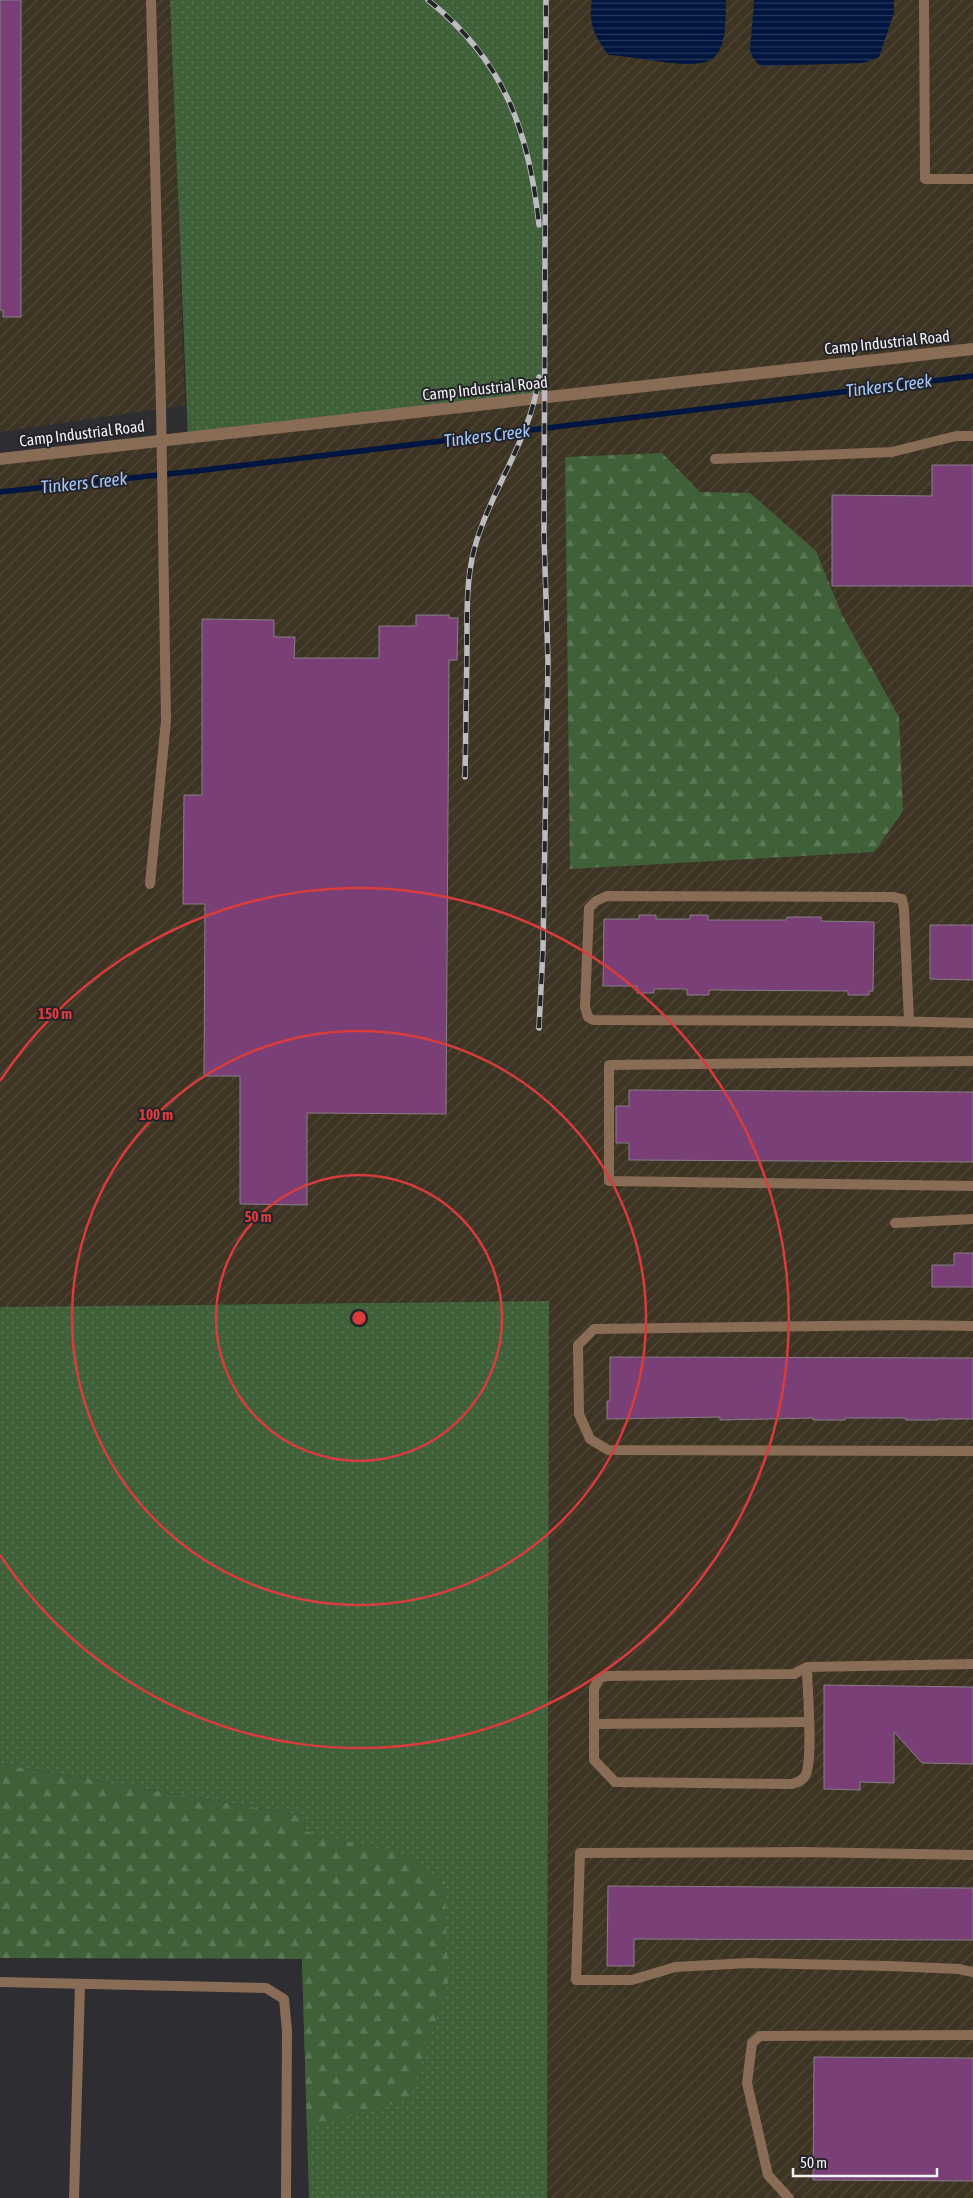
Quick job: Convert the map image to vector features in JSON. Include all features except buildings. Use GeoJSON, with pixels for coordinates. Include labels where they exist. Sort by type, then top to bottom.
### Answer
{"type":"FeatureCollection","features":[{"type":"Feature","properties":{"kind":"street","name":"Camp Industrial Road"},"geometry":{"type":"LineString","coordinates":[[0,459],[973,349]]}},
{"type":"Feature","properties":{"kind":"lane"},"geometry":{"type":"LineString","coordinates":[[150,884],[166,721],[162,440],[151,0]]}},
{"type":"Feature","properties":{"kind":"lane"},"geometry":{"type":"LineString","coordinates":[[924,0],[925,179],[973,179]]}},
{"type":"Feature","properties":{"kind":"lane"},"geometry":{"type":"LineString","coordinates":[[715,459],[892,452],[956,436],[973,436]]}},
{"type":"Feature","properties":{"kind":"lane"},"geometry":{"type":"LineString","coordinates":[[908,1021],[904,909],[902,899],[892,897],[607,896],[596,901],[589,908],[586,1007],[588,1017],[593,1020],[973,1023]]}},
{"type":"Feature","properties":{"kind":"lane"},"geometry":{"type":"LineString","coordinates":[[973,1061],[609,1065],[609,1182],[973,1186]]}},
{"type":"Feature","properties":{"kind":"lane"},"geometry":{"type":"LineString","coordinates":[[896,1223],[973,1219]]}},
{"type":"Feature","properties":{"kind":"lane"},"geometry":{"type":"LineString","coordinates":[[973,1326],[906,1325],[594,1329],[578,1345],[578,1355],[579,1414],[590,1439],[608,1450],[973,1451]]}},
{"type":"Feature","properties":{"kind":"lane"},"geometry":{"type":"LineString","coordinates":[[807,1667],[808,1768],[805,1777],[799,1782],[792,1784],[615,1782],[594,1760],[594,1688],[599,1679],[604,1676],[794,1674],[807,1667],[973,1664]]}},
{"type":"Feature","properties":{"kind":"lane"},"geometry":{"type":"LineString","coordinates":[[594,1724],[808,1722]]}},
{"type":"Feature","properties":{"kind":"lane"},"geometry":{"type":"LineString","coordinates":[[973,1855],[804,1852],[580,1853],[576,1980],[632,1980],[675,1968],[748,1963],[889,1966],[959,1969],[973,1972]]}},
{"type":"Feature","properties":{"kind":"lane"},"geometry":{"type":"LineString","coordinates":[[0,1982],[266,1988],[284,1999],[287,2031],[286,2198]]}},
{"type":"Feature","properties":{"kind":"lane"},"geometry":{"type":"LineString","coordinates":[[74,2198],[80,1984]]}},
{"type":"Feature","properties":{"kind":"lane"},"geometry":{"type":"LineString","coordinates":[[789,2198],[768,2175],[747,2083],[752,2043],[760,2036],[769,2035],[973,2035]]}},
{"type":"Feature","properties":{"kind":"shaded area"},"geometry":{"type":"Polygon","coordinates":[[[0,0],[171,0],[185,405],[0,432],[0,0]]]}},
{"type":"Feature","properties":{"kind":"shaded area"},"geometry":{"type":"Polygon","coordinates":[[[546,0],[973,0],[973,2198],[547,2198],[549,1301],[0,1307],[0,459],[544,397],[546,0]]]}},
{"type":"Feature","properties":{"kind":"green space"},"geometry":{"type":"Polygon","coordinates":[[[170,0],[546,0],[544,397],[188,437],[170,0]]]}},
{"type":"Feature","properties":{"kind":"green space"},"geometry":{"type":"Polygon","coordinates":[[[662,453],[700,492],[750,493],[816,551],[842,615],[899,717],[903,811],[874,852],[570,869],[565,457],[662,453]]]}},
{"type":"Feature","properties":{"kind":"green space"},"geometry":{"type":"Polygon","coordinates":[[[549,1301],[547,2198],[309,2198],[302,1959],[304,1816],[0,1764],[0,1307],[549,1301]]]}},
{"type":"Feature","properties":{"kind":"green space"},"geometry":{"type":"Polygon","coordinates":[[[0,1764],[304,1816],[305,1831],[408,1856],[445,1882],[448,1985],[410,2099],[307,2128],[302,1959],[0,1958],[0,1764]]]}},
{"type":"Feature","properties":{"kind":"water"},"geometry":{"type":"Polygon","coordinates":[[[592,0],[726,0],[725,31],[721,47],[712,59],[703,63],[691,64],[608,55],[599,41],[592,23],[592,0]]]}},
{"type":"Feature","properties":{"kind":"water"},"geometry":{"type":"Polygon","coordinates":[[[754,0],[894,0],[894,13],[879,57],[863,63],[760,66],[753,58],[750,50],[754,0]]]}},
{"type":"Feature","properties":{"kind":"waterway","name":"Tinkers Creek"},"geometry":{"type":"LineString","coordinates":[[0,492],[196,471],[973,376]]}},
{"type":"Feature","properties":{"kind":"railway"},"geometry":{"type":"LineString","coordinates":[[428,0],[454,23],[476,47],[494,73],[508,100],[520,128],[528,159],[539,225]]}},
{"type":"Feature","properties":{"kind":"railway"},"geometry":{"type":"LineString","coordinates":[[539,1028],[543,949],[548,662],[544,536],[546,0]]}},
{"type":"Feature","properties":{"kind":"railway"},"geometry":{"type":"LineString","coordinates":[[465,777],[467,611],[471,562],[481,528],[528,422],[535,400],[539,377]]}}]}
